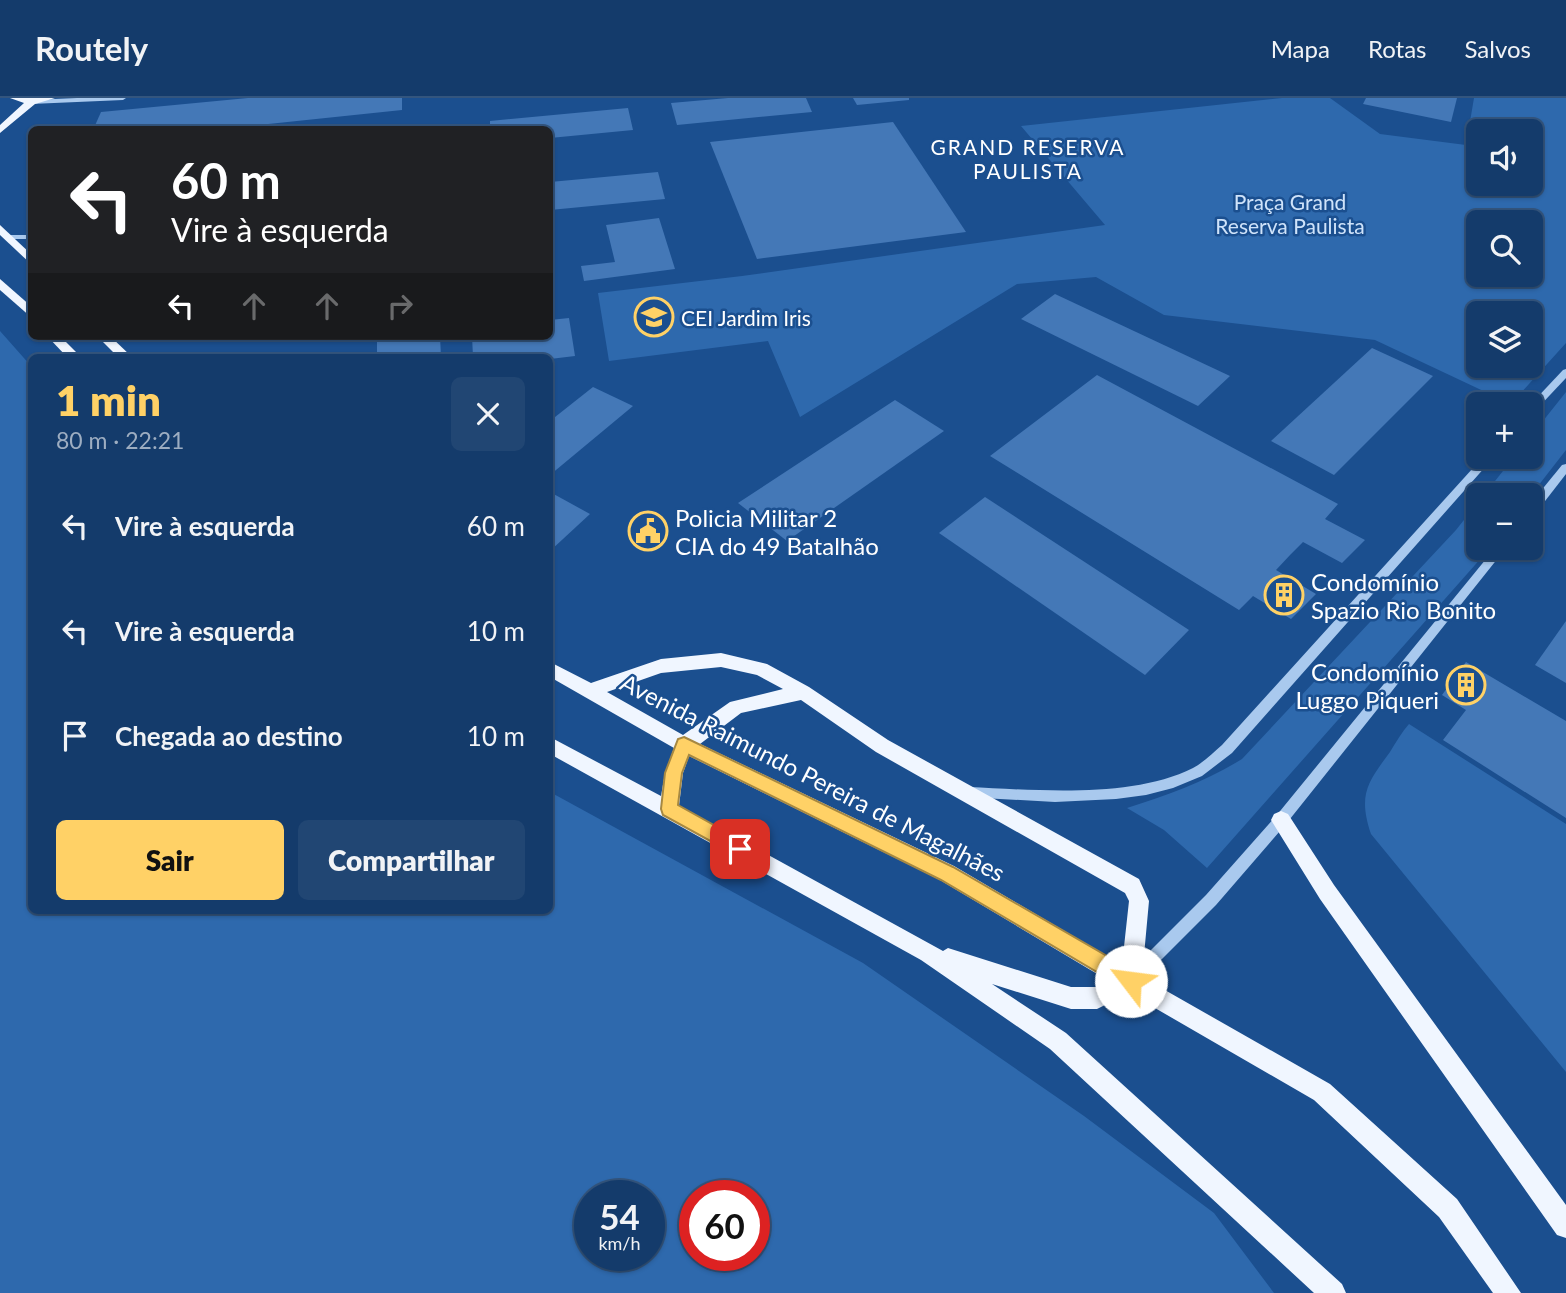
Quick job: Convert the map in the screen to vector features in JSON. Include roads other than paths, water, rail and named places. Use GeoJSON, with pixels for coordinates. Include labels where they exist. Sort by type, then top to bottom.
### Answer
{"type":"FeatureCollection","features":[{"type":"Feature","properties":{"kind":"main road"},"geometry":{"type":"LineString","coordinates":[[15,98],[50,98]]}},
{"type":"Feature","properties":{"kind":"main road"},"geometry":{"type":"LineString","coordinates":[[0,130],[34,100]]}},
{"type":"Feature","properties":{"kind":"main road"},"geometry":{"type":"LineString","coordinates":[[4,233],[28,258]]}},
{"type":"Feature","properties":{"kind":"main road"},"geometry":{"type":"LineString","coordinates":[[0,283],[28,310]]}},
{"type":"Feature","properties":{"kind":"main road"},"geometry":{"type":"LineString","coordinates":[[57,340],[72,354]]}},
{"type":"Feature","properties":{"kind":"main road"},"geometry":{"type":"LineString","coordinates":[[108,340],[123,354]]}},
{"type":"Feature","properties":{"kind":"main road"},"geometry":{"type":"LineString","coordinates":[[587,692],[661,666],[721,660],[761,669],[803,692],[882,747],[1096,863],[1132,886],[1139,901],[1131,981],[1097,998],[1071,998],[928,953]]}},
{"type":"Feature","properties":{"kind":"main road","name":"Avenida Raimundo Pereira de Magalhães"},"geometry":{"type":"LineString","coordinates":[[553,671],[684,744],[947,873],[1196,1021],[1322,1092],[1448,1209],[1508,1293]]}},
{"type":"Feature","properties":{"kind":"main road"},"geometry":{"type":"LineString","coordinates":[[669,809],[674,773],[684,744],[736,707],[803,692]]}},
{"type":"Feature","properties":{"kind":"main road"},"geometry":{"type":"LineString","coordinates":[[553,747],[928,953],[1058,1041],[1333,1293]]}},
{"type":"Feature","properties":{"kind":"main road"},"geometry":{"type":"LineString","coordinates":[[1281,820],[1327,892],[1566,1226]]}},
{"type":"Feature","properties":{"kind":"street"},"geometry":{"type":"LineString","coordinates":[[34,100],[123,98]]}},
{"type":"Feature","properties":{"kind":"street"},"geometry":{"type":"LineString","coordinates":[[4,233],[28,236]]}},
{"type":"Feature","properties":{"kind":"street"},"geometry":{"type":"LineString","coordinates":[[1543,397],[1566,372]]}},
{"type":"Feature","properties":{"kind":"street"},"geometry":{"type":"LineString","coordinates":[[1543,495],[1566,467]]}},
{"type":"Feature","properties":{"kind":"street"},"geometry":{"type":"LineString","coordinates":[[970,793],[1053,797],[1103,794],[1161,784],[1198,772],[1227,749],[1478,469]]}},
{"type":"Feature","properties":{"kind":"street"},"geometry":{"type":"LineString","coordinates":[[1131,981],[1211,900],[1281,820],[1491,560]]}},
{"type":"Feature","properties":{"kind":"place","name":"CEI Jardim Iris"},"geometry":{"type":"Point","coordinates":[654,317]}},
{"type":"Feature","properties":{"kind":"place","name":"Policia Militar 2 CIA do 49 Batalhão"},"geometry":{"type":"Point","coordinates":[648,531]}},
{"type":"Feature","properties":{"kind":"place","name":"Condomínio Spazio Rio Bonito"},"geometry":{"type":"Point","coordinates":[1284,595]}},
{"type":"Feature","properties":{"kind":"place","name":"Condomínio Luggo Piqueri"},"geometry":{"type":"Point","coordinates":[1466,685]}},
{"type":"Feature","properties":{"kind":"district","name":"GRAND RESERVA PAULISTA"},"geometry":{"type":"Point","coordinates":[1028,158]}},
{"type":"Feature","properties":{"kind":"park label","name":"Praça Grand Reserva Paulista"},"geometry":{"type":"Point","coordinates":[1290,213]}}]}
